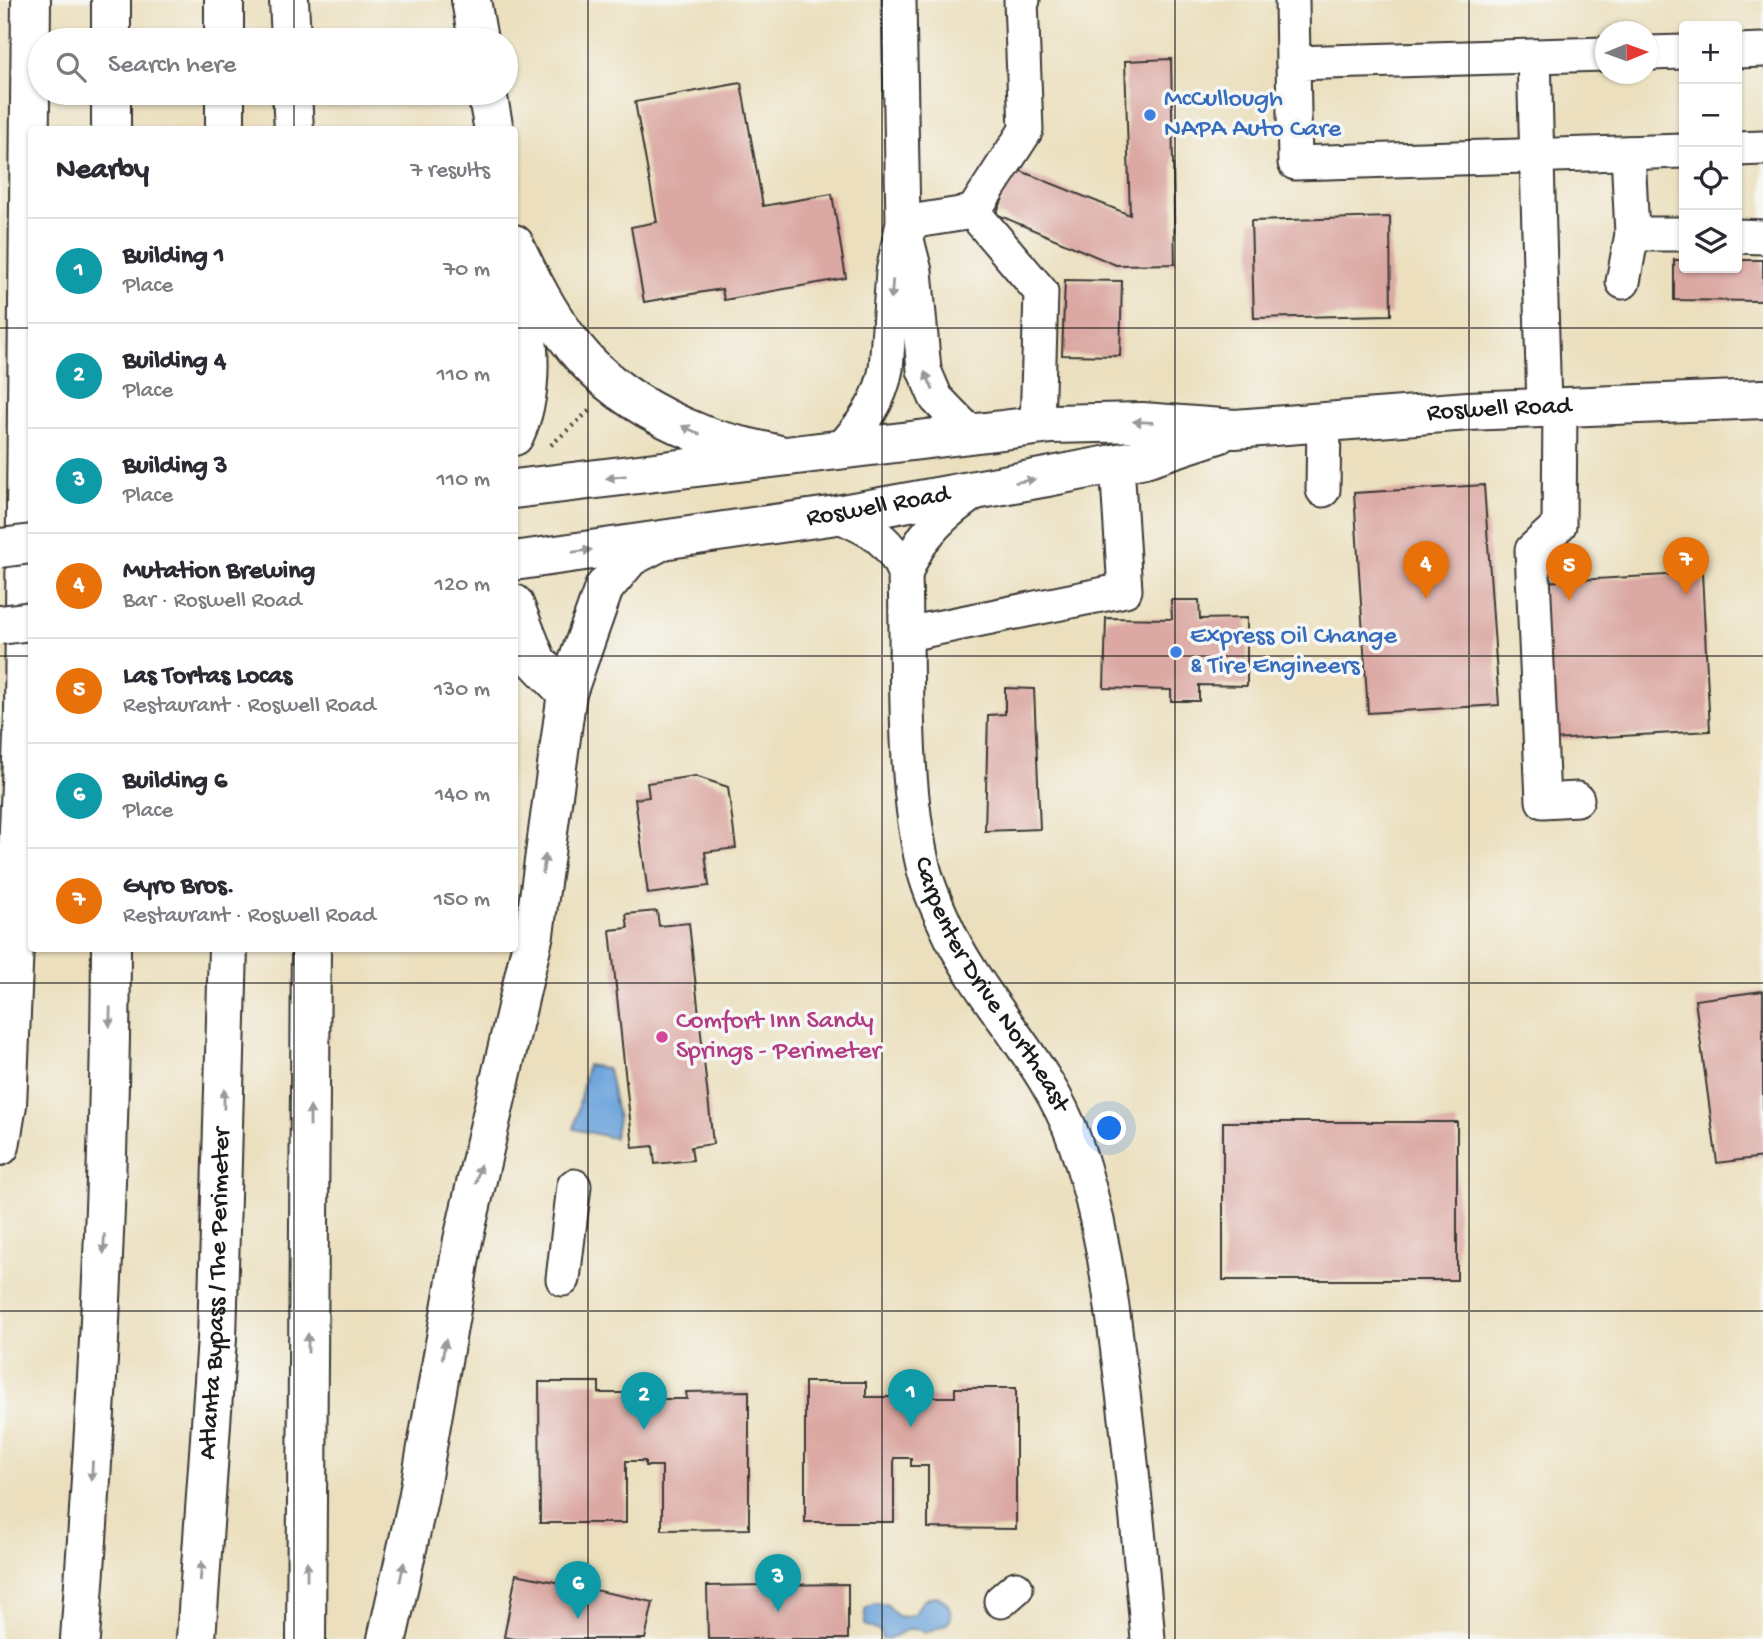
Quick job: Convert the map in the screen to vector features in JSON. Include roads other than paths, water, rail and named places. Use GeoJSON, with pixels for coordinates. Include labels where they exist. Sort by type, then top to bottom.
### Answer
{"type":"FeatureCollection","features":[{"type":"Feature","properties":{"kind":"main road"},"geometry":{"type":"LineString","coordinates":[[31,0],[31,28]]}},
{"type":"Feature","properties":{"kind":"main road"},"geometry":{"type":"LineString","coordinates":[[111,0],[111,28]]}},
{"type":"Feature","properties":{"kind":"main road"},"geometry":{"type":"LineString","coordinates":[[224,0],[224,28]]}},
{"type":"Feature","properties":{"kind":"main road"},"geometry":{"type":"LineString","coordinates":[[289,0],[290,28]]}},
{"type":"Feature","properties":{"kind":"main road"},"geometry":{"type":"LineString","coordinates":[[471,0],[476,28]]}},
{"type":"Feature","properties":{"kind":"main road"},"geometry":{"type":"LineString","coordinates":[[30,105],[30,126]]}},
{"type":"Feature","properties":{"kind":"main road"},"geometry":{"type":"LineString","coordinates":[[111,105],[111,126]]}},
{"type":"Feature","properties":{"kind":"main road"},"geometry":{"type":"LineString","coordinates":[[225,105],[225,126]]}},
{"type":"Feature","properties":{"kind":"main road"},"geometry":{"type":"LineString","coordinates":[[293,105],[294,126]]}},
{"type":"Feature","properties":{"kind":"main road"},"geometry":{"type":"LineString","coordinates":[[489,105],[493,126]]}},
{"type":"Feature","properties":{"kind":"main road"},"geometry":{"type":"LineString","coordinates":[[518,254],[561,331],[587,363],[618,391],[657,415],[701,435],[780,456]]}},
{"type":"Feature","properties":{"kind":"main road"},"geometry":{"type":"LineString","coordinates":[[518,273],[529,346],[528,390],[520,424],[532,441]]}},
{"type":"Feature","properties":{"kind":"main road"},"geometry":{"type":"LineString","coordinates":[[0,1146],[7,1105],[24,714],[28,306]]}},
{"type":"Feature","properties":{"kind":"main road","name":"Roswell Road"},"geometry":{"type":"LineString","coordinates":[[518,489],[1037,426],[1142,422],[1235,429],[1552,407],[1763,399]]}},
{"type":"Feature","properties":{"kind":"main road","name":"Roswell Road"},"geometry":{"type":"LineString","coordinates":[[518,560],[837,514],[1117,464],[1145,458],[1235,429]]}},
{"type":"Feature","properties":{"kind":"main road"},"geometry":{"type":"LineString","coordinates":[[387,1639],[418,1499],[463,1240],[534,934],[567,693],[604,588],[629,557],[663,540]]}},
{"type":"Feature","properties":{"kind":"main road"},"geometry":{"type":"LineString","coordinates":[[0,548],[28,544]]}},
{"type":"Feature","properties":{"kind":"main road"},"geometry":{"type":"LineString","coordinates":[[518,614],[537,662],[567,693]]}},
{"type":"Feature","properties":{"kind":"main road"},"geometry":{"type":"LineString","coordinates":[[0,625],[28,622]]}},
{"type":"Feature","properties":{"kind":"main road"},"geometry":{"type":"LineString","coordinates":[[80,1639],[100,1333],[108,1140],[111,952]]}},
{"type":"Feature","properties":{"kind":"main road","name":"Atlanta Bypass / The Perimeter"},"geometry":{"type":"LineString","coordinates":[[196,1639],[217,1338],[228,952]]}},
{"type":"Feature","properties":{"kind":"main road"},"geometry":{"type":"LineString","coordinates":[[306,1639],[311,952]]}},
{"type":"Feature","properties":{"kind":"street"},"geometry":{"type":"LineString","coordinates":[[840,450],[874,407],[883,383],[893,272],[903,223],[899,0]]}},
{"type":"Feature","properties":{"kind":"street"},"geometry":{"type":"LineString","coordinates":[[903,223],[973,212],[1026,130],[1023,0]]}},
{"type":"Feature","properties":{"kind":"street"},"geometry":{"type":"LineString","coordinates":[[1292,0],[1294,163],[1679,151]]}},
{"type":"Feature","properties":{"kind":"street"},"geometry":{"type":"LineString","coordinates":[[1742,51],[1763,50]]}},
{"type":"Feature","properties":{"kind":"street"},"geometry":{"type":"LineString","coordinates":[[1658,53],[1679,52]]}},
{"type":"Feature","properties":{"kind":"street"},"geometry":{"type":"LineString","coordinates":[[1293,63],[1595,54]]}},
{"type":"Feature","properties":{"kind":"street"},"geometry":{"type":"LineString","coordinates":[[1534,57],[1537,157],[1559,525],[1532,550],[1543,801],[1577,799]]}},
{"type":"Feature","properties":{"kind":"street"},"geometry":{"type":"LineString","coordinates":[[1742,149],[1763,148]]}},
{"type":"Feature","properties":{"kind":"street"},"geometry":{"type":"LineString","coordinates":[[1623,282],[1632,234],[1628,153]]}},
{"type":"Feature","properties":{"kind":"street"},"geometry":{"type":"LineString","coordinates":[[973,212],[1041,292],[1037,426]]}},
{"type":"Feature","properties":{"kind":"street"},"geometry":{"type":"LineString","coordinates":[[903,223],[915,271],[923,370],[936,398],[971,434]]}},
{"type":"Feature","properties":{"kind":"street"},"geometry":{"type":"LineString","coordinates":[[1632,234],[1679,234]]}},
{"type":"Feature","properties":{"kind":"street"},"geometry":{"type":"LineString","coordinates":[[1742,236],[1763,237]]}},
{"type":"Feature","properties":{"kind":"street"},"geometry":{"type":"LineString","coordinates":[[1324,421],[1324,490]]}},
{"type":"Feature","properties":{"kind":"street"},"geometry":{"type":"LineString","coordinates":[[907,634],[1125,590],[1117,464]]}},
{"type":"Feature","properties":{"kind":"street","name":"Carpenter Drive Northeast"},"geometry":{"type":"LineString","coordinates":[[905,575],[912,555],[936,523],[981,488]]}},
{"type":"Feature","properties":{"kind":"street","name":"Carpenter Drive Northeast"},"geometry":{"type":"LineString","coordinates":[[837,514],[875,533],[887,543],[899,559],[905,575],[911,779],[924,871],[945,923],[968,968],[1027,1051],[1056,1098],[1075,1141],[1094,1209],[1112,1303],[1128,1426],[1148,1639]]}},
{"type":"Feature","properties":{"kind":"street"},"geometry":{"type":"LineString","coordinates":[[563,1279],[574,1186]]}},
{"type":"Feature","properties":{"kind":"water"},"geometry":{"type":"Polygon","coordinates":[[[587,1065],[608,1069],[618,1119],[614,1138],[574,1129],[587,1065]]]}},
{"type":"Feature","properties":{"kind":"water"},"geometry":{"type":"Polygon","coordinates":[[[936,1596],[948,1604],[951,1618],[948,1623],[926,1633],[913,1629],[882,1639],[881,1632],[865,1625],[865,1609],[874,1604],[886,1604],[897,1616],[905,1617],[916,1613],[926,1599],[936,1596]]]}},
{"type":"Feature","properties":{"kind":"place","name":"McCullough NAPA Auto Care"},"geometry":{"type":"Point","coordinates":[1150,115]}},
{"type":"Feature","properties":{"kind":"place","name":"Gyro Bros."},"geometry":{"type":"Point","coordinates":[1686,595]}},
{"type":"Feature","properties":{"kind":"place","name":"Mutation Brewing"},"geometry":{"type":"Point","coordinates":[1426,599]}},
{"type":"Feature","properties":{"kind":"place","name":"Las Tortas Locas"},"geometry":{"type":"Point","coordinates":[1569,601]}},
{"type":"Feature","properties":{"kind":"place","name":"Express Oil Change & Tire Engineers"},"geometry":{"type":"Point","coordinates":[1176,652]}},
{"type":"Feature","properties":{"kind":"place","name":"Comfort Inn Sandy Springs - Perimeter"},"geometry":{"type":"Point","coordinates":[662,1037]}},
{"type":"Feature","properties":{"kind":"place","name":"Building 1"},"geometry":{"type":"Point","coordinates":[911,1427]}},
{"type":"Feature","properties":{"kind":"place","name":"Building 4"},"geometry":{"type":"Point","coordinates":[644,1430]}},
{"type":"Feature","properties":{"kind":"place","name":"Building 3"},"geometry":{"type":"Point","coordinates":[778,1612]}},
{"type":"Feature","properties":{"kind":"place","name":"Building 6"},"geometry":{"type":"Point","coordinates":[578,1619]}}]}
